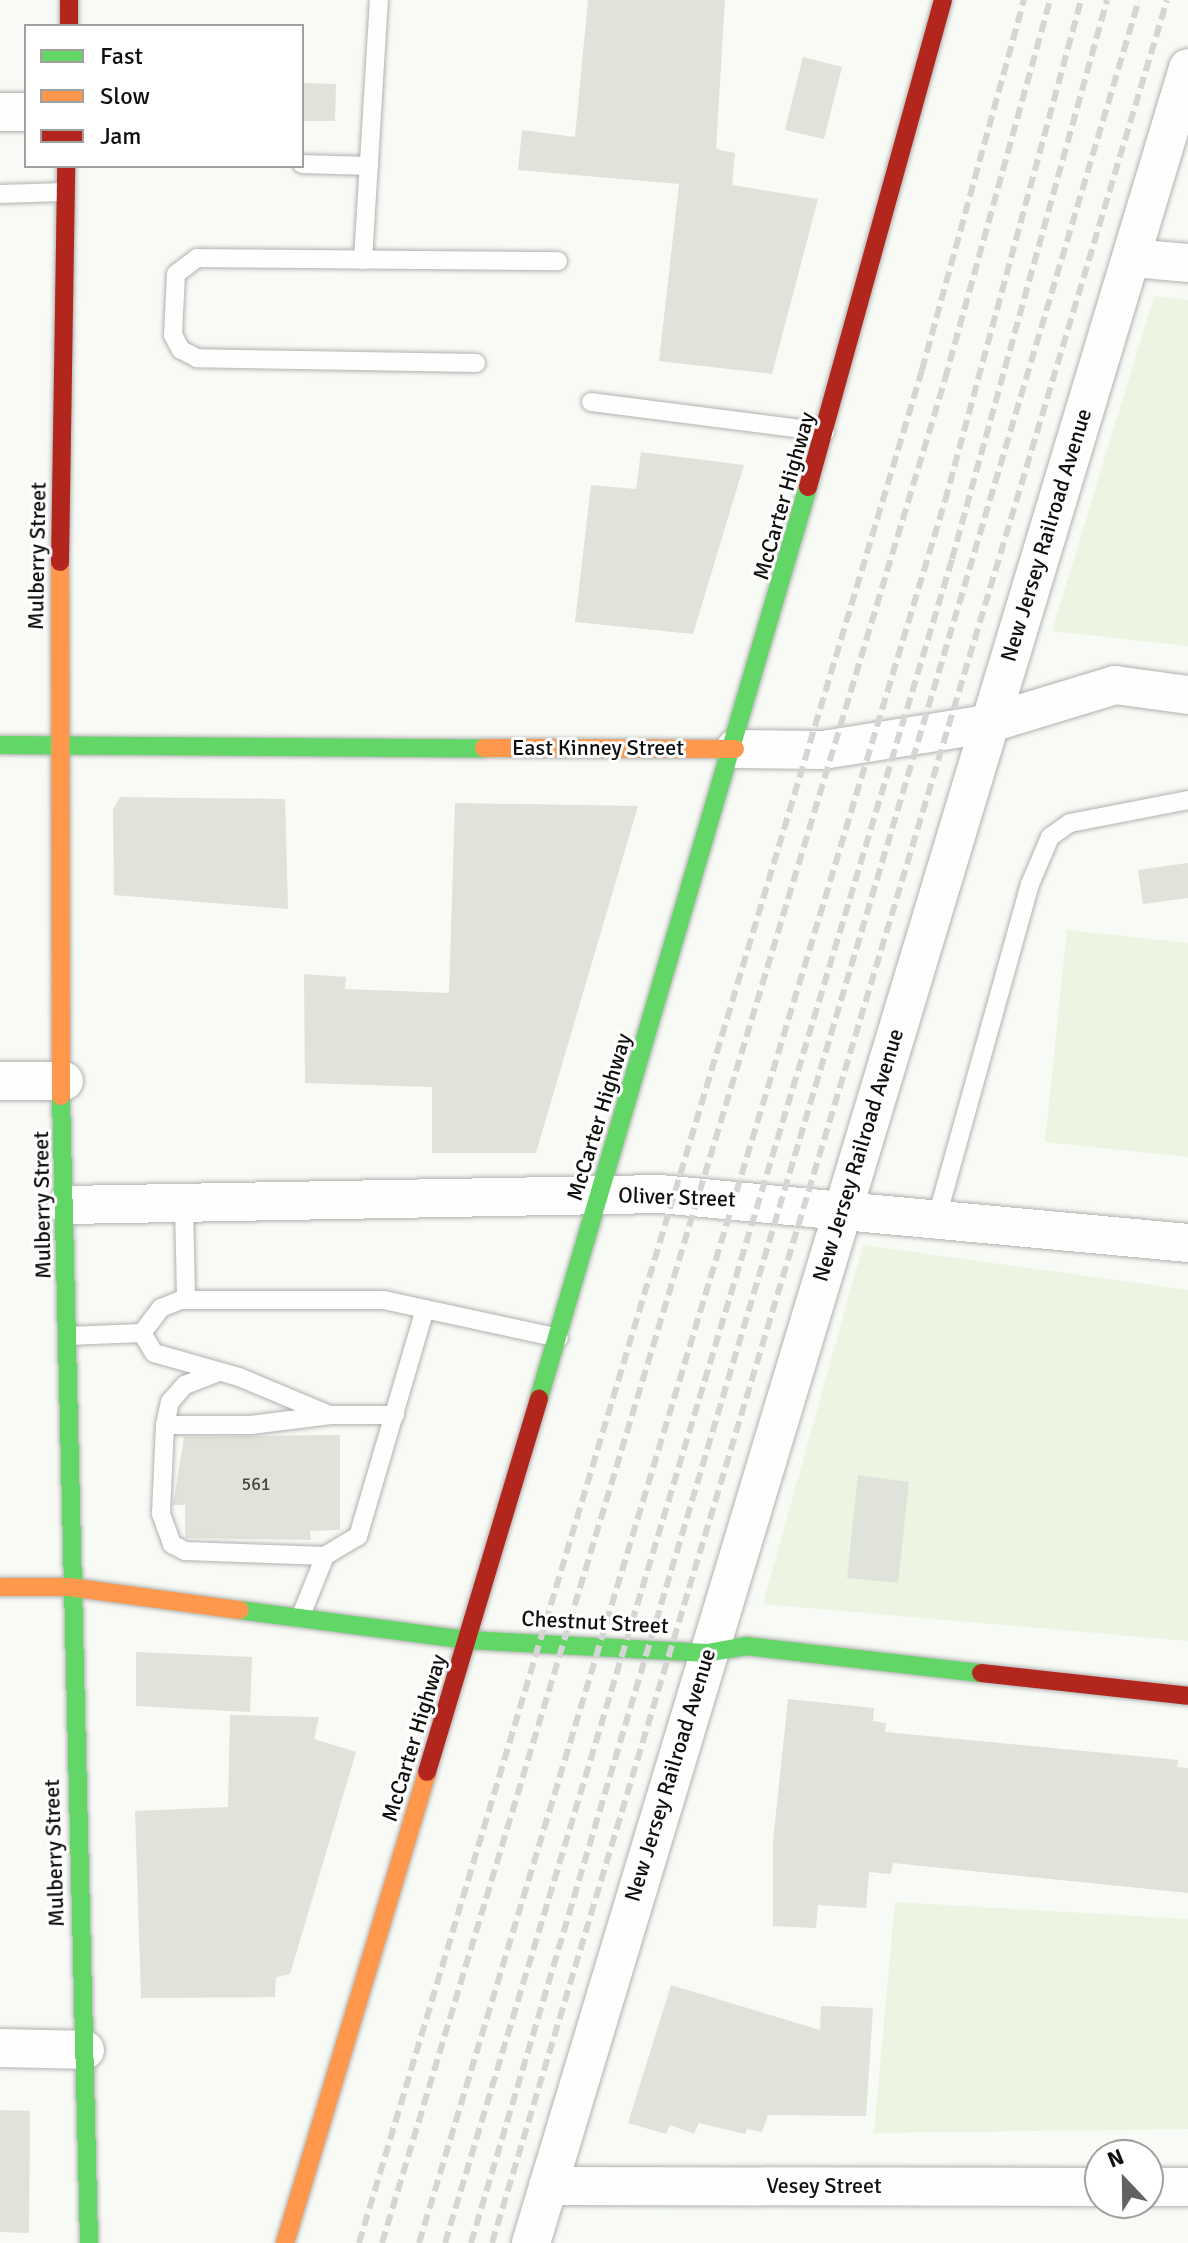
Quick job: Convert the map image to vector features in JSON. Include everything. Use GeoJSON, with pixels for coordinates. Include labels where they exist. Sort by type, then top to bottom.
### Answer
{"type":"FeatureCollection","features":[{"type":"Feature","properties":{"kind":"street"},"geometry":{"type":"LineString","coordinates":[[69,0],[69,24]]}},
{"type":"Feature","properties":{"kind":"street","name":"McCarter Highway"},"geometry":{"type":"LineString","coordinates":[[285,2243],[828,433],[943,0]]}},
{"type":"Feature","properties":{"kind":"street","name":"New Jersey Railroad Avenue"},"geometry":{"type":"LineString","coordinates":[[531,2243],[987,724],[1188,68]]}},
{"type":"Feature","properties":{"kind":"street"},"geometry":{"type":"LineString","coordinates":[[0,112],[24,112]]}},
{"type":"Feature","properties":{"kind":"street","name":"Mulberry Street"},"geometry":{"type":"LineString","coordinates":[[66,168],[59,745],[67,1205],[69,1587],[89,2243]]}},
{"type":"Feature","properties":{"kind":"street"},"geometry":{"type":"LineString","coordinates":[[1132,258],[1188,263]]}},
{"type":"Feature","properties":{"kind":"street","name":"East Kinney Street"},"geometry":{"type":"LineString","coordinates":[[0,745],[823,750],[987,724],[1115,685],[1188,695]]}},
{"type":"Feature","properties":{"kind":"street"},"geometry":{"type":"LineString","coordinates":[[0,1081],[64,1081]]}},
{"type":"Feature","properties":{"kind":"street","name":"Oliver Street"},"geometry":{"type":"LineString","coordinates":[[67,1205],[600,1195],[843,1206],[1188,1243]]}},
{"type":"Feature","properties":{"kind":"street","name":"Chestnut Street"},"geometry":{"type":"LineString","coordinates":[[0,1587],[69,1587],[468,1640],[707,1653],[746,1646],[1188,1696]]}},
{"type":"Feature","properties":{"kind":"street"},"geometry":{"type":"LineString","coordinates":[[0,2048],[85,2050]]}},
{"type":"Feature","properties":{"kind":"street","name":"Vesey Street"},"geometry":{"type":"LineString","coordinates":[[548,2186],[1084,2187]]}},
{"type":"Feature","properties":{"kind":"street"},"geometry":{"type":"LineString","coordinates":[[1164,2187],[1188,2187]]}},
{"type":"Feature","properties":{"kind":"lane"},"geometry":{"type":"LineString","coordinates":[[363,260],[379,0]]}},
{"type":"Feature","properties":{"kind":"lane"},"geometry":{"type":"LineString","coordinates":[[304,164],[369,166]]}},
{"type":"Feature","properties":{"kind":"lane"},"geometry":{"type":"LineString","coordinates":[[0,194],[65,192]]}},
{"type":"Feature","properties":{"kind":"lane"},"geometry":{"type":"LineString","coordinates":[[476,363],[197,358],[181,350],[173,335],[176,274],[184,262],[558,261]]}},
{"type":"Feature","properties":{"kind":"lane"},"geometry":{"type":"LineString","coordinates":[[591,402],[828,433]]}},
{"type":"Feature","properties":{"kind":"lane"},"geometry":{"type":"LineString","coordinates":[[937,1217],[1030,884],[1050,837],[1070,823],[1188,800]]}},
{"type":"Feature","properties":{"kind":"lane"},"geometry":{"type":"LineString","coordinates":[[184,1202],[186,1300]]}},
{"type":"Feature","properties":{"kind":"lane"},"geometry":{"type":"LineString","coordinates":[[142,1333],[161,1308],[186,1300],[384,1300],[559,1338]]}},
{"type":"Feature","properties":{"kind":"lane"},"geometry":{"type":"LineString","coordinates":[[216,1373],[185,1385],[170,1402],[165,1425],[161,1513],[172,1544],[185,1551],[325,1556],[358,1536],[425,1309]]}},
{"type":"Feature","properties":{"kind":"lane"},"geometry":{"type":"LineString","coordinates":[[67,1336],[142,1333]]}},
{"type":"Feature","properties":{"kind":"lane"},"geometry":{"type":"LineString","coordinates":[[142,1333],[154,1353],[330,1415]]}},
{"type":"Feature","properties":{"kind":"lane"},"geometry":{"type":"LineString","coordinates":[[165,1425],[251,1425],[330,1415],[395,1415]]}},
{"type":"Feature","properties":{"kind":"lane"},"geometry":{"type":"LineString","coordinates":[[300,1618],[325,1556]]}},
{"type":"Feature","properties":{"kind":"green space"},"geometry":{"type":"Polygon","coordinates":[[[1154,296],[1188,300],[1188,646],[1052,631],[1154,296]]]}},
{"type":"Feature","properties":{"kind":"green space"},"geometry":{"type":"Polygon","coordinates":[[[1067,930],[1188,943],[1188,1157],[1045,1142],[1067,930]]]}},
{"type":"Feature","properties":{"kind":"green space"},"geometry":{"type":"Polygon","coordinates":[[[863,1245],[1188,1290],[1188,1641],[763,1604],[863,1245]]]}},
{"type":"Feature","properties":{"kind":"green space"},"geometry":{"type":"Polygon","coordinates":[[[895,1902],[1188,1919],[1188,2129],[874,2133],[895,1902]]]}},
{"type":"Feature","properties":{"kind":"building"},"geometry":{"type":"Polygon","coordinates":[[[588,0],[725,0],[716,149],[735,153],[732,185],[818,199],[772,374],[659,361],[679,184],[518,170],[522,130],[575,137],[588,0]]]}},
{"type":"Feature","properties":{"kind":"building"},"geometry":{"type":"Polygon","coordinates":[[[803,57],[842,67],[824,139],[785,130],[803,57]]]}},
{"type":"Feature","properties":{"kind":"building"},"geometry":{"type":"Polygon","coordinates":[[[304,83],[336,84],[335,121],[304,121],[304,83]]]}},
{"type":"Feature","properties":{"kind":"building"},"geometry":{"type":"Polygon","coordinates":[[[641,452],[744,465],[693,634],[575,622],[591,485],[636,489],[641,452]]]}},
{"type":"Feature","properties":{"kind":"building"},"geometry":{"type":"Polygon","coordinates":[[[120,797],[285,799],[288,909],[114,895],[113,810],[120,797]]]}},
{"type":"Feature","properties":{"kind":"building"},"geometry":{"type":"Polygon","coordinates":[[[455,803],[638,806],[536,1153],[432,1153],[432,1087],[305,1083],[304,974],[346,977],[345,989],[449,993],[455,803]]]}},
{"type":"Feature","properties":{"kind":"building"},"geometry":{"type":"Polygon","coordinates":[[[1188,863],[1188,898],[1143,904],[1138,870],[1188,863]]]}},
{"type":"Feature","properties":{"kind":"building"},"geometry":{"type":"Polygon","coordinates":[[[340,1435],[340,1530],[310,1531],[311,1540],[185,1538],[185,1505],[173,1505],[184,1437],[340,1435]]]}},
{"type":"Feature","properties":{"kind":"building"},"geometry":{"type":"Polygon","coordinates":[[[858,1475],[909,1482],[898,1583],[847,1578],[858,1475]]]}},
{"type":"Feature","properties":{"kind":"building"},"geometry":{"type":"Polygon","coordinates":[[[136,1652],[252,1657],[250,1712],[136,1706],[136,1652]]]}},
{"type":"Feature","properties":{"kind":"building"},"geometry":{"type":"Polygon","coordinates":[[[788,1699],[874,1708],[873,1721],[886,1723],[885,1732],[1178,1760],[1177,1767],[1188,1768],[1188,1893],[893,1863],[891,1874],[869,1872],[866,1908],[818,1905],[816,1928],[773,1926],[773,1841],[788,1699]]]}},
{"type":"Feature","properties":{"kind":"building"},"geometry":{"type":"Polygon","coordinates":[[[230,1715],[319,1717],[314,1739],[356,1752],[290,1974],[276,1977],[275,1997],[141,1998],[135,1811],[228,1807],[230,1715]]]}},
{"type":"Feature","properties":{"kind":"building"},"geometry":{"type":"Polygon","coordinates":[[[671,1985],[820,2030],[821,2006],[873,2008],[866,2116],[768,2115],[762,2132],[747,2129],[745,2134],[699,2123],[694,2134],[670,2125],[666,2134],[628,2123],[671,1985]]]}},
{"type":"Feature","properties":{"kind":"building"},"geometry":{"type":"Polygon","coordinates":[[[0,2110],[30,2111],[29,2233],[0,2232],[0,2110]]]}},
{"type":"Feature","properties":{"kind":"railway"},"geometry":{"type":"LineString","coordinates":[[359,2243],[922,370],[1024,0]]}},
{"type":"Feature","properties":{"kind":"railway"},"geometry":{"type":"LineString","coordinates":[[382,2243],[945,379],[1050,0]]}},
{"type":"Feature","properties":{"kind":"railway"},"geometry":{"type":"LineString","coordinates":[[419,2243],[945,501],[1081,0]]}},
{"type":"Feature","properties":{"kind":"railway"},"geometry":{"type":"LineString","coordinates":[[445,2243],[952,559],[1107,0]]}},
{"type":"Feature","properties":{"kind":"railway"},"geometry":{"type":"LineString","coordinates":[[471,2243],[1139,0]]}},
{"type":"Feature","properties":{"kind":"railway"},"geometry":{"type":"LineString","coordinates":[[492,2243],[1167,0]]}},
{"type":"Feature","properties":{"kind":"traffic: fast"},"geometry":{"type":"LineString","coordinates":[[539,1398],[808,487]]}},
{"type":"Feature","properties":{"kind":"traffic: fast"},"geometry":{"type":"LineString","coordinates":[[0,745],[484,748]]}},
{"type":"Feature","properties":{"kind":"traffic: fast"},"geometry":{"type":"LineString","coordinates":[[61,1096],[89,2243]]}},
{"type":"Feature","properties":{"kind":"traffic: fast"},"geometry":{"type":"LineString","coordinates":[[239,1610],[468,1640],[707,1653],[746,1646],[981,1673]]}},
{"type":"Feature","properties":{"kind":"traffic: slow"},"geometry":{"type":"LineString","coordinates":[[60,562],[61,1096]]}},
{"type":"Feature","properties":{"kind":"traffic: slow"},"geometry":{"type":"LineString","coordinates":[[484,748],[735,749]]}},
{"type":"Feature","properties":{"kind":"traffic: slow"},"geometry":{"type":"LineString","coordinates":[[0,1587],[69,1587],[239,1610]]}},
{"type":"Feature","properties":{"kind":"traffic: slow"},"geometry":{"type":"LineString","coordinates":[[285,2243],[427,1772]]}},
{"type":"Feature","properties":{"kind":"traffic: jam"},"geometry":{"type":"LineString","coordinates":[[69,0],[69,24]]}},
{"type":"Feature","properties":{"kind":"traffic: jam"},"geometry":{"type":"LineString","coordinates":[[808,487],[943,0]]}},
{"type":"Feature","properties":{"kind":"traffic: jam"},"geometry":{"type":"LineString","coordinates":[[60,562],[66,168]]}},
{"type":"Feature","properties":{"kind":"traffic: jam"},"geometry":{"type":"LineString","coordinates":[[427,1772],[539,1398]]}},
{"type":"Feature","properties":{"kind":"traffic: jam"},"geometry":{"type":"LineString","coordinates":[[981,1673],[1188,1696]]}}]}
